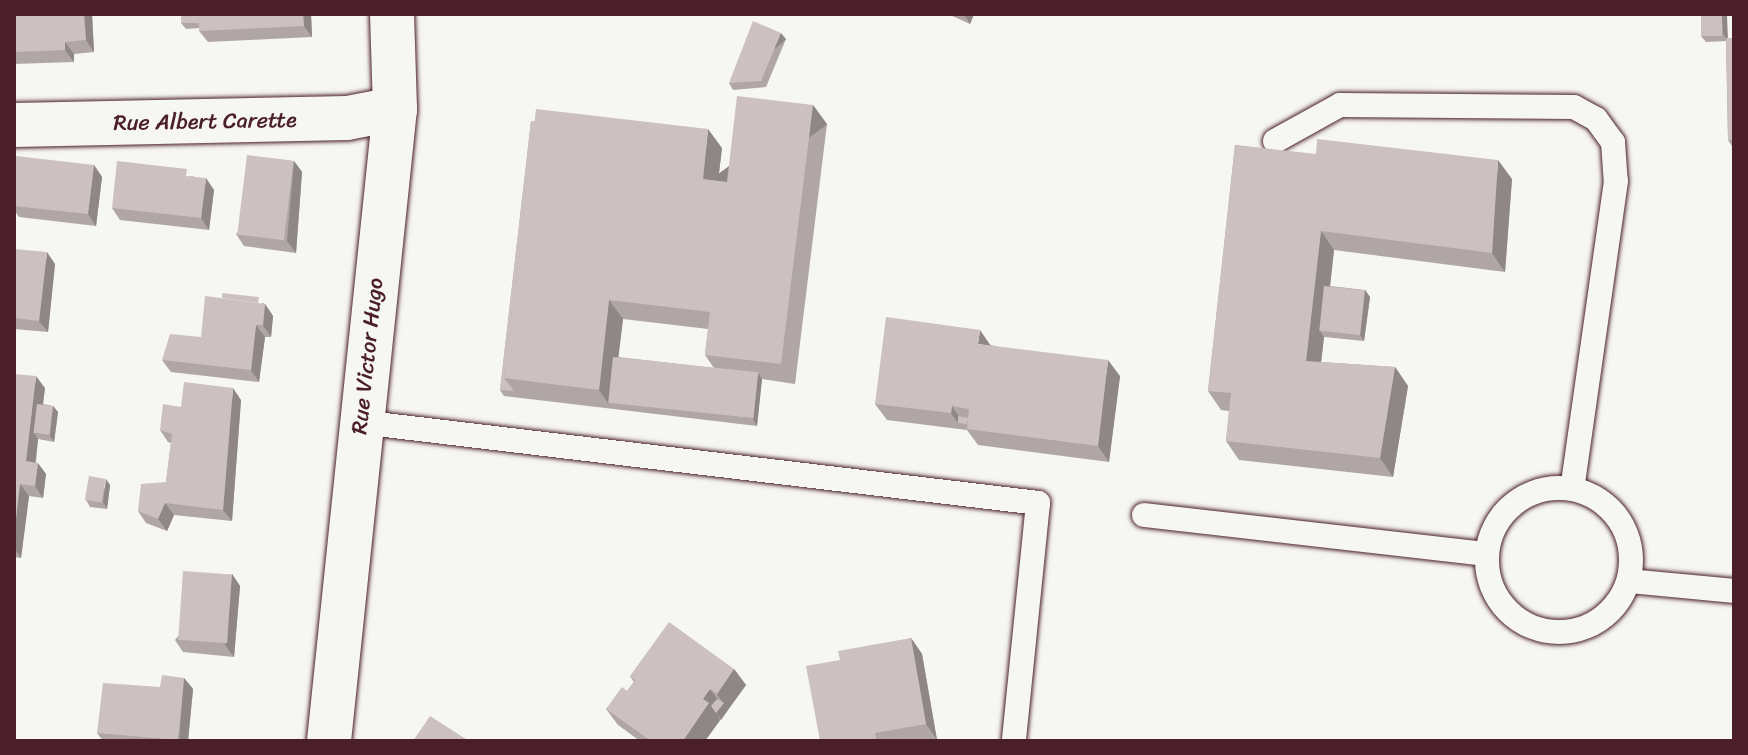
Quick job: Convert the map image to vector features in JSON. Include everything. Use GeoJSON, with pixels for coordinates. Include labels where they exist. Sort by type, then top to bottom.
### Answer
{"type":"FeatureCollection","features":[{"type":"Feature","properties":{"kind":"street","name":"Rue Victor Hugo"},"geometry":{"type":"LineString","coordinates":[[329,741],[330,697],[395,109],[392,14]]}},
{"type":"Feature","properties":{"kind":"street","name":"Rue Albert Carette"},"geometry":{"type":"LineString","coordinates":[[14,125],[347,118],[395,109]]}},
{"type":"Feature","properties":{"kind":"street","name":"Rue Victor Hugo"},"geometry":{"type":"LineString","coordinates":[[309,741],[330,697]]}},
{"type":"Feature","properties":{"kind":"lane"},"geometry":{"type":"LineString","coordinates":[[1275,141],[1340,105],[1574,107],[1596,119],[1613,142],[1616,181],[1572,489]]}},
{"type":"Feature","properties":{"kind":"lane"},"geometry":{"type":"LineString","coordinates":[[360,422],[1038,503],[1014,741]]}},
{"type":"Feature","properties":{"kind":"lane"},"geometry":{"type":"LineString","coordinates":[[1572,489],[1594,497],[1620,523],[1631,556],[1629,581],[1602,619],[1557,633],[1524,623],[1497,599],[1488,578],[1486,554],[1506,510],[1525,496],[1572,489]]}},
{"type":"Feature","properties":{"kind":"lane"},"geometry":{"type":"LineString","coordinates":[[1144,515],[1486,554]]}},
{"type":"Feature","properties":{"kind":"lane"},"geometry":{"type":"LineString","coordinates":[[1629,581],[1734,591]]}},
{"type":"Feature","properties":{"kind":"building"},"geometry":{"type":"Polygon","coordinates":[[[14,14],[84,14],[86,40],[65,42],[65,50],[14,52],[14,14]]]}},
{"type":"Feature","properties":{"kind":"building"},"geometry":{"type":"Polygon","coordinates":[[[181,14],[199,14],[199,23],[181,23],[181,14]]]}},
{"type":"Feature","properties":{"kind":"building"},"geometry":{"type":"Polygon","coordinates":[[[199,14],[303,14],[304,26],[199,31],[199,14]]]}},
{"type":"Feature","properties":{"kind":"building"},"geometry":{"type":"Polygon","coordinates":[[[1701,14],[1722,14],[1722,36],[1701,36],[1701,14]]]}},
{"type":"Feature","properties":{"kind":"building"},"geometry":{"type":"Polygon","coordinates":[[[753,21],[781,33],[761,81],[729,83],[753,21]]]}},
{"type":"Feature","properties":{"kind":"building"},"geometry":{"type":"Polygon","coordinates":[[[1726,38],[1734,38],[1734,140],[1728,140],[1726,38]]]}},
{"type":"Feature","properties":{"kind":"building"},"geometry":{"type":"Polygon","coordinates":[[[737,96],[813,105],[781,364],[705,355],[710,312],[609,300],[599,390],[504,378],[536,109],[708,129],[703,179],[727,182],[737,96]]]}},
{"type":"Feature","properties":{"kind":"building"},"geometry":{"type":"Polygon","coordinates":[[[531,121],[535,121],[504,378],[514,391],[500,390],[531,121]]]}},
{"type":"Feature","properties":{"kind":"building"},"geometry":{"type":"Polygon","coordinates":[[[1317,139],[1498,160],[1492,253],[1321,231],[1306,361],[1395,367],[1380,458],[1226,441],[1231,393],[1208,391],[1235,145],[1316,154],[1317,139]]]}},
{"type":"Feature","properties":{"kind":"building"},"geometry":{"type":"Polygon","coordinates":[[[247,155],[294,161],[284,240],[237,234],[247,155]]]}},
{"type":"Feature","properties":{"kind":"building"},"geometry":{"type":"Polygon","coordinates":[[[16,156],[94,165],[88,214],[14,206],[16,156]]]}},
{"type":"Feature","properties":{"kind":"building"},"geometry":{"type":"Polygon","coordinates":[[[117,161],[187,169],[186,176],[206,178],[201,218],[112,208],[117,161]]]}},
{"type":"Feature","properties":{"kind":"building"},"geometry":{"type":"Polygon","coordinates":[[[14,249],[47,252],[39,321],[14,318],[14,249]]]}},
{"type":"Feature","properties":{"kind":"building"},"geometry":{"type":"Polygon","coordinates":[[[1324,286],[1365,290],[1360,335],[1319,331],[1324,286]]]}},
{"type":"Feature","properties":{"kind":"building"},"geometry":{"type":"Polygon","coordinates":[[[222,293],[259,297],[258,303],[222,298],[222,293]]]}},
{"type":"Feature","properties":{"kind":"building"},"geometry":{"type":"Polygon","coordinates":[[[205,296],[265,304],[263,325],[256,325],[251,370],[162,360],[170,334],[201,337],[205,296]]]}},
{"type":"Feature","properties":{"kind":"building"},"geometry":{"type":"Polygon","coordinates":[[[886,317],[980,330],[978,344],[1108,360],[1098,446],[967,429],[969,409],[952,406],[951,413],[875,404],[886,317]]]}},
{"type":"Feature","properties":{"kind":"building"},"geometry":{"type":"Polygon","coordinates":[[[613,357],[758,372],[753,418],[608,403],[613,357]]]}},
{"type":"Feature","properties":{"kind":"building"},"geometry":{"type":"Polygon","coordinates":[[[14,374],[36,376],[26,461],[38,463],[35,486],[20,484],[14,535],[14,374]]]}},
{"type":"Feature","properties":{"kind":"building"},"geometry":{"type":"Polygon","coordinates":[[[184,382],[233,388],[223,510],[165,503],[158,519],[138,511],[141,484],[166,482],[172,434],[160,430],[163,404],[181,407],[184,382]]]}},
{"type":"Feature","properties":{"kind":"building"},"geometry":{"type":"Polygon","coordinates":[[[37,404],[53,406],[49,435],[33,433],[37,404]]]}},
{"type":"Feature","properties":{"kind":"building"},"geometry":{"type":"Polygon","coordinates":[[[958,416],[968,418],[967,424],[958,423],[958,416]]]}},
{"type":"Feature","properties":{"kind":"building"},"geometry":{"type":"Polygon","coordinates":[[[89,476],[106,479],[102,503],[85,500],[89,476]]]}},
{"type":"Feature","properties":{"kind":"building"},"geometry":{"type":"Polygon","coordinates":[[[183,571],[232,574],[227,643],[178,640],[183,571]]]}},
{"type":"Feature","properties":{"kind":"building"},"geometry":{"type":"Polygon","coordinates":[[[669,622],[734,669],[717,694],[710,689],[703,699],[709,703],[683,741],[651,741],[606,709],[622,687],[627,691],[635,680],[630,676],[669,622]]]}},
{"type":"Feature","properties":{"kind":"building"},"geometry":{"type":"Polygon","coordinates":[[[911,638],[926,724],[875,733],[877,741],[820,741],[806,666],[840,660],[838,651],[911,638]]]}},
{"type":"Feature","properties":{"kind":"building"},"geometry":{"type":"Polygon","coordinates":[[[162,675],[184,678],[178,740],[97,733],[103,683],[160,687],[162,675]]]}},
{"type":"Feature","properties":{"kind":"building"},"geometry":{"type":"Polygon","coordinates":[[[717,699],[724,703],[716,713],[711,706],[717,699]]]}},
{"type":"Feature","properties":{"kind":"building"},"geometry":{"type":"Polygon","coordinates":[[[430,716],[469,741],[413,741],[430,716]]]}}]}
